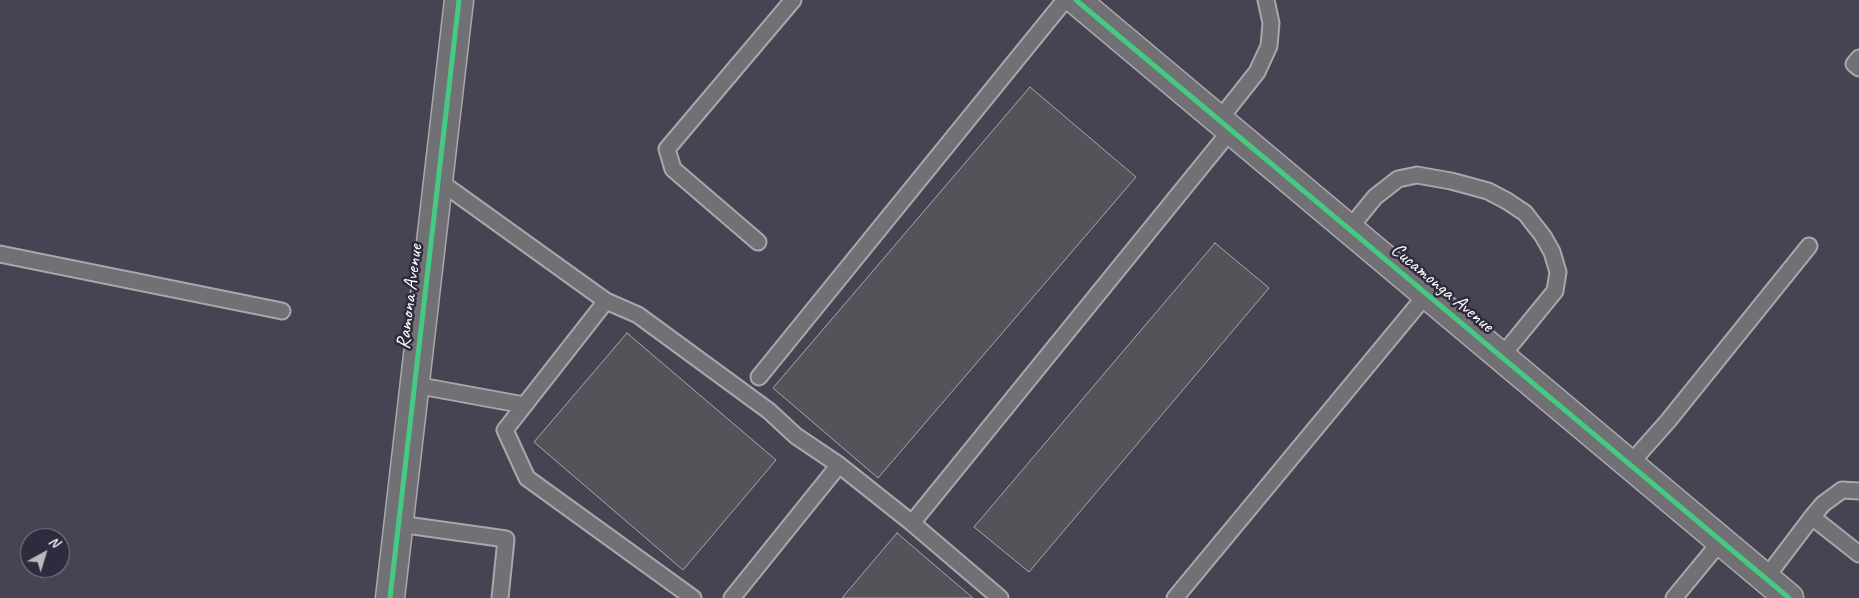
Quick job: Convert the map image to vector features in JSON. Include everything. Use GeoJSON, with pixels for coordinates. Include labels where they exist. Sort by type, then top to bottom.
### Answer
{"type":"FeatureCollection","features":[{"type":"Feature","properties":{"kind":"street","name":"Ramona Avenue"},"geometry":{"type":"LineString","coordinates":[[390,598],[459,0]]}},
{"type":"Feature","properties":{"kind":"street","name":"Cucamonga Avenue"},"geometry":{"type":"LineString","coordinates":[[1076,0],[1788,598]]}},
{"type":"Feature","properties":{"kind":"lane"},"geometry":{"type":"LineString","coordinates":[[758,242],[673,169],[667,149],[793,0]]}},
{"type":"Feature","properties":{"kind":"lane"},"geometry":{"type":"LineString","coordinates":[[759,377],[1064,0]]}},
{"type":"Feature","properties":{"kind":"lane"},"geometry":{"type":"LineString","coordinates":[[912,524],[1225,125],[1257,72],[1269,46],[1271,23],[1266,0]]}},
{"type":"Feature","properties":{"kind":"lane"},"geometry":{"type":"LineString","coordinates":[[1859,58],[1854,64],[1859,68]]}},
{"type":"Feature","properties":{"kind":"lane"},"geometry":{"type":"LineString","coordinates":[[1349,230],[1375,197],[1398,179],[1417,175],[1488,191],[1526,213],[1552,252],[1558,272],[1554,291],[1501,358]]}},
{"type":"Feature","properties":{"kind":"lane"},"geometry":{"type":"LineString","coordinates":[[439,181],[606,301],[638,315],[769,411],[796,436],[839,465],[1000,598]]}},
{"type":"Feature","properties":{"kind":"lane"},"geometry":{"type":"LineString","coordinates":[[1629,465],[1668,422],[1809,246]]}},
{"type":"Feature","properties":{"kind":"lane"},"geometry":{"type":"LineString","coordinates":[[0,254],[282,311]]}},
{"type":"Feature","properties":{"kind":"lane"},"geometry":{"type":"LineString","coordinates":[[1174,598],[1426,294]]}},
{"type":"Feature","properties":{"kind":"lane"},"geometry":{"type":"LineString","coordinates":[[606,301],[505,430],[527,478],[693,598]]}},
{"type":"Feature","properties":{"kind":"lane"},"geometry":{"type":"LineString","coordinates":[[415,385],[524,405]]}},
{"type":"Feature","properties":{"kind":"lane"},"geometry":{"type":"LineString","coordinates":[[732,598],[839,465]]}},
{"type":"Feature","properties":{"kind":"lane"},"geometry":{"type":"LineString","coordinates":[[1765,579],[1823,504],[1842,490],[1859,491]]}},
{"type":"Feature","properties":{"kind":"lane"},"geometry":{"type":"LineString","coordinates":[[1812,517],[1859,554]]}},
{"type":"Feature","properties":{"kind":"lane"},"geometry":{"type":"LineString","coordinates":[[399,524],[506,539],[500,598]]}},
{"type":"Feature","properties":{"kind":"lane"},"geometry":{"type":"LineString","coordinates":[[1674,598],[1721,541]]}},
{"type":"Feature","properties":{"kind":"shaded area"},"geometry":{"type":"Polygon","coordinates":[[[0,0],[1859,0],[1859,598],[0,598],[0,0]]]}},
{"type":"Feature","properties":{"kind":"building"},"geometry":{"type":"Polygon","coordinates":[[[1030,87],[1136,177],[878,478],[773,388],[1030,87]]]}},
{"type":"Feature","properties":{"kind":"building"},"geometry":{"type":"Polygon","coordinates":[[[1215,243],[1269,288],[1029,572],[974,527],[1215,243]]]}},
{"type":"Feature","properties":{"kind":"building"},"geometry":{"type":"Polygon","coordinates":[[[627,333],[776,460],[683,570],[534,442],[627,333]]]}},
{"type":"Feature","properties":{"kind":"building"},"geometry":{"type":"Polygon","coordinates":[[[897,533],[973,598],[842,598],[897,533]]]}},
{"type":"Feature","properties":{"kind":"cycle path"},"geometry":{"type":"LineString","coordinates":[[390,598],[459,0]]}},
{"type":"Feature","properties":{"kind":"cycle path"},"geometry":{"type":"LineString","coordinates":[[1076,0],[1789,598]]}}]}
